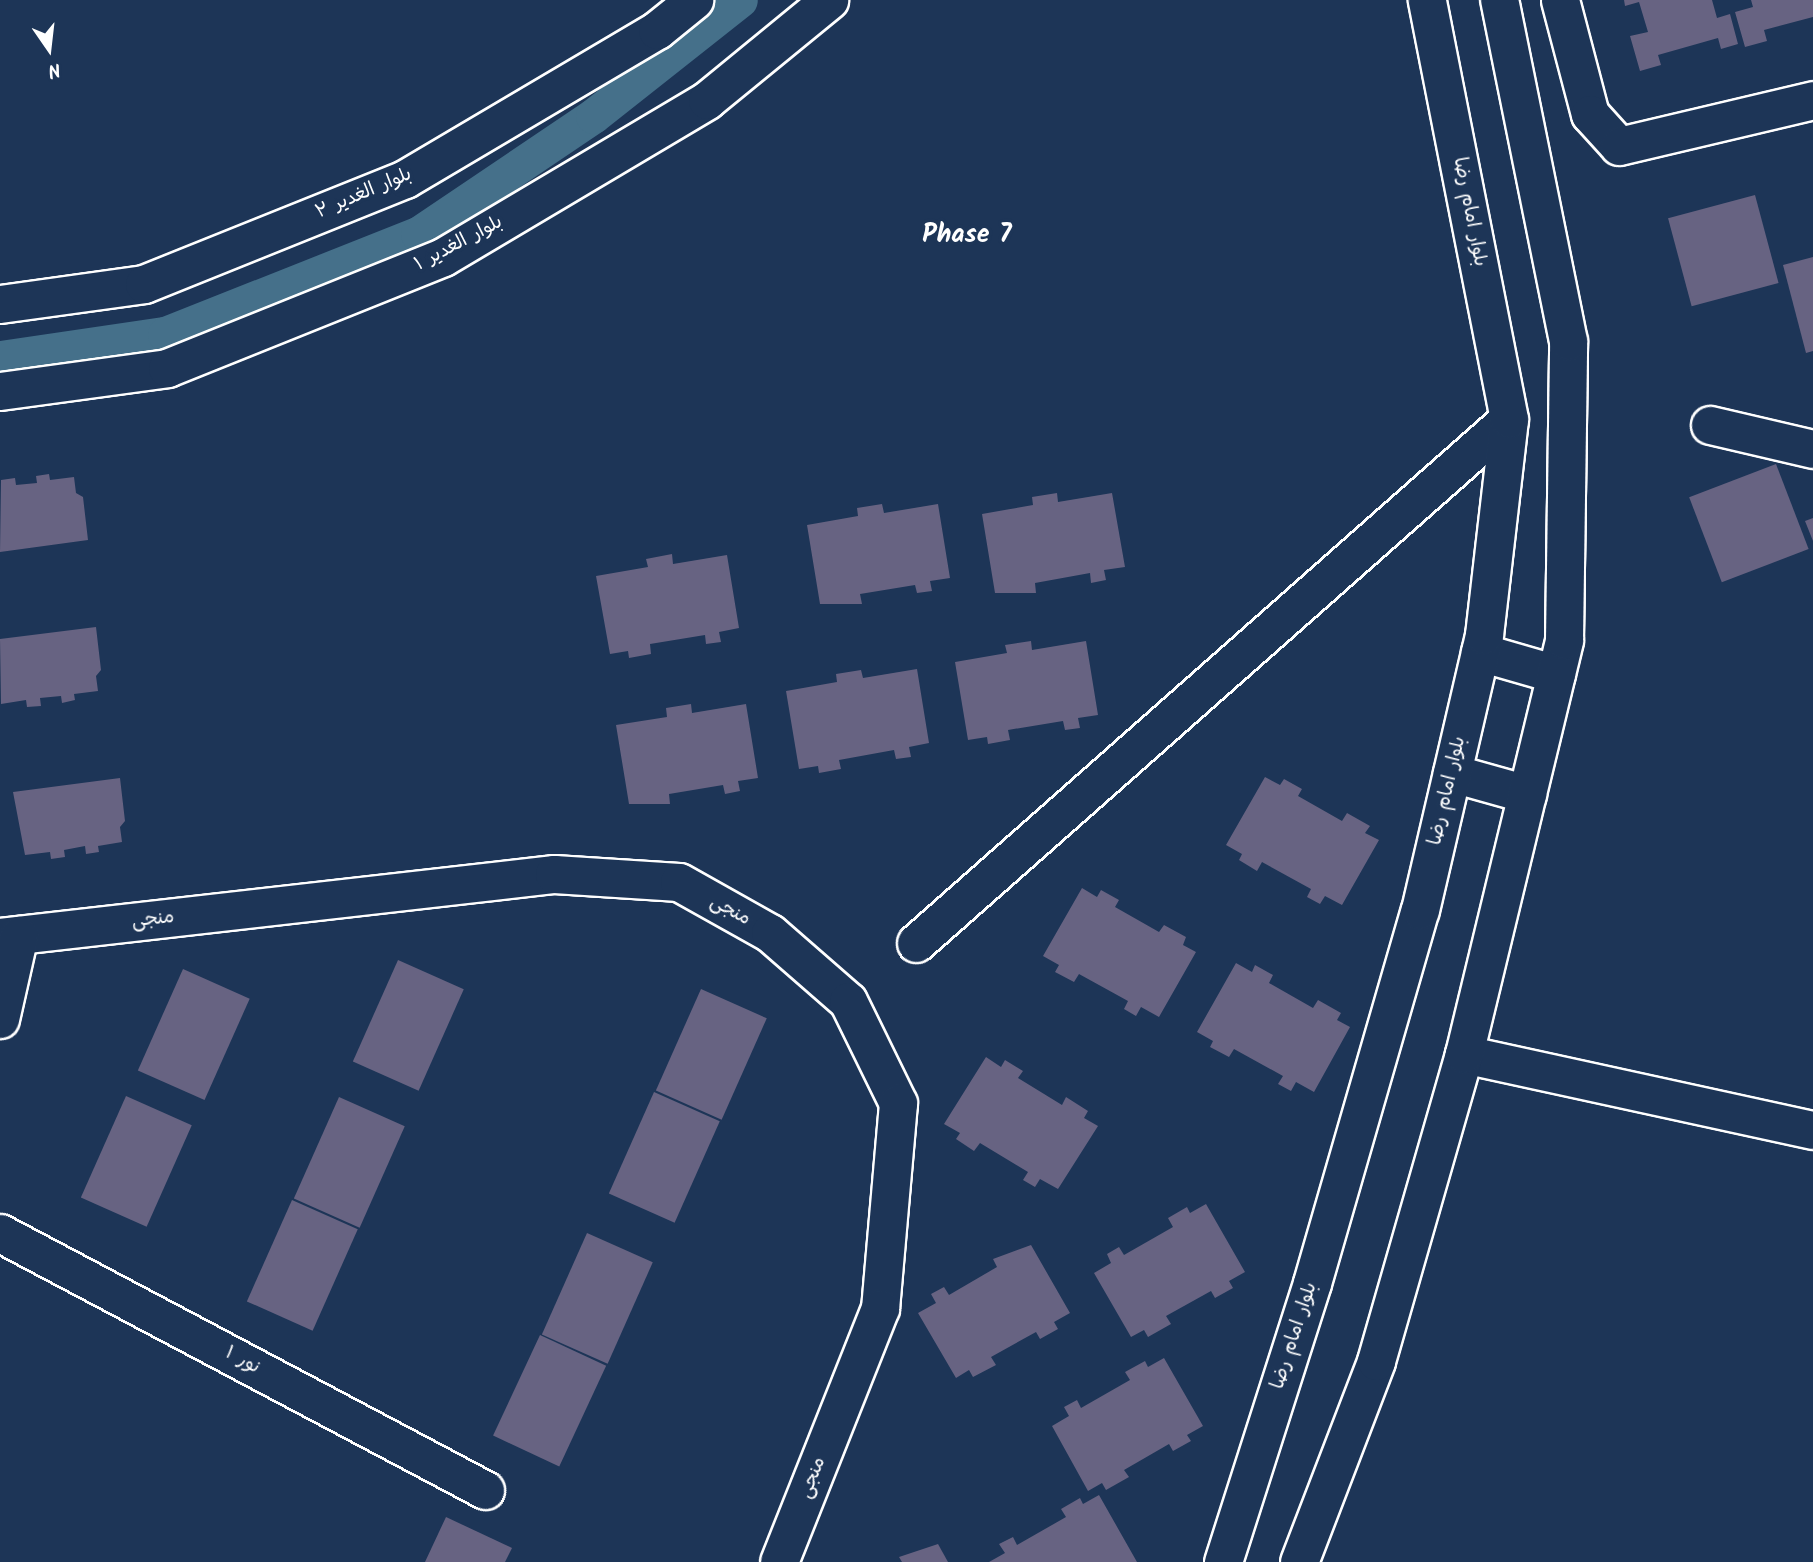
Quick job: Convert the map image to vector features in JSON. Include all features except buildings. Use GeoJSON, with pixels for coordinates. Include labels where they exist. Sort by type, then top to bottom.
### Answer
{"type":"FeatureCollection","features":[{"type":"Feature","properties":{"kind":"street","name":"بلوار الغدیر ۲"},"geometry":{"type":"LineString","coordinates":[[0,304],[144,284],[405,180],[657,30],[694,0]]}},
{"type":"Feature","properties":{"kind":"street","name":"بلوار الغدیر ۱"},"geometry":{"type":"LineString","coordinates":[[0,391],[167,368],[443,257],[707,100],[829,0]]}},
{"type":"Feature","properties":{"kind":"street","name":"بلوار امام رضا"},"geometry":{"type":"LineString","coordinates":[[1223,1562],[1312,1283],[1420,910],[1480,652],[1509,419],[1427,0]]}},
{"type":"Feature","properties":{"kind":"street"},"geometry":{"type":"LineString","coordinates":[[1299,1562],[1376,1361],[1464,1054],[1564,640],[1568,341],[1499,0]]}},
{"type":"Feature","properties":{"kind":"street"},"geometry":{"type":"LineString","coordinates":[[1560,0],[1590,114],[1619,146],[1813,100]]}},
{"type":"Feature","properties":{"kind":"street"},"geometry":{"type":"LineString","coordinates":[[916,943],[1509,419]]}},
{"type":"Feature","properties":{"kind":"street"},"geometry":{"type":"LineString","coordinates":[[1710,425],[1813,449]]}},
{"type":"Feature","properties":{"kind":"street"},"geometry":{"type":"LineString","coordinates":[[1480,652],[1556,674]]}},
{"type":"Feature","properties":{"kind":"street"},"geometry":{"type":"LineString","coordinates":[[1452,773],[1527,794]]}},
{"type":"Feature","properties":{"kind":"street","name":"منجی"},"geometry":{"type":"LineString","coordinates":[[10,936],[554,874],[679,882],[770,933],[848,1001],[898,1103],[880,1308],[779,1562]]}},
{"type":"Feature","properties":{"kind":"street"},"geometry":{"type":"LineString","coordinates":[[0,1019],[10,936]]}},
{"type":"Feature","properties":{"kind":"street"},"geometry":{"type":"LineString","coordinates":[[1464,1054],[1813,1130]]}},
{"type":"Feature","properties":{"kind":"street","name":"نور ۱"},"geometry":{"type":"LineString","coordinates":[[0,1233],[485,1490]]}},
{"type":"Feature","properties":{"kind":"waterway"},"geometry":{"type":"LineString","coordinates":[[0,358],[165,334],[418,234],[593,116],[740,0]]}},
{"type":"Feature","properties":{"kind":"district","name":"Phase 7"},"geometry":{"type":"Point","coordinates":[967,236]}}]}
